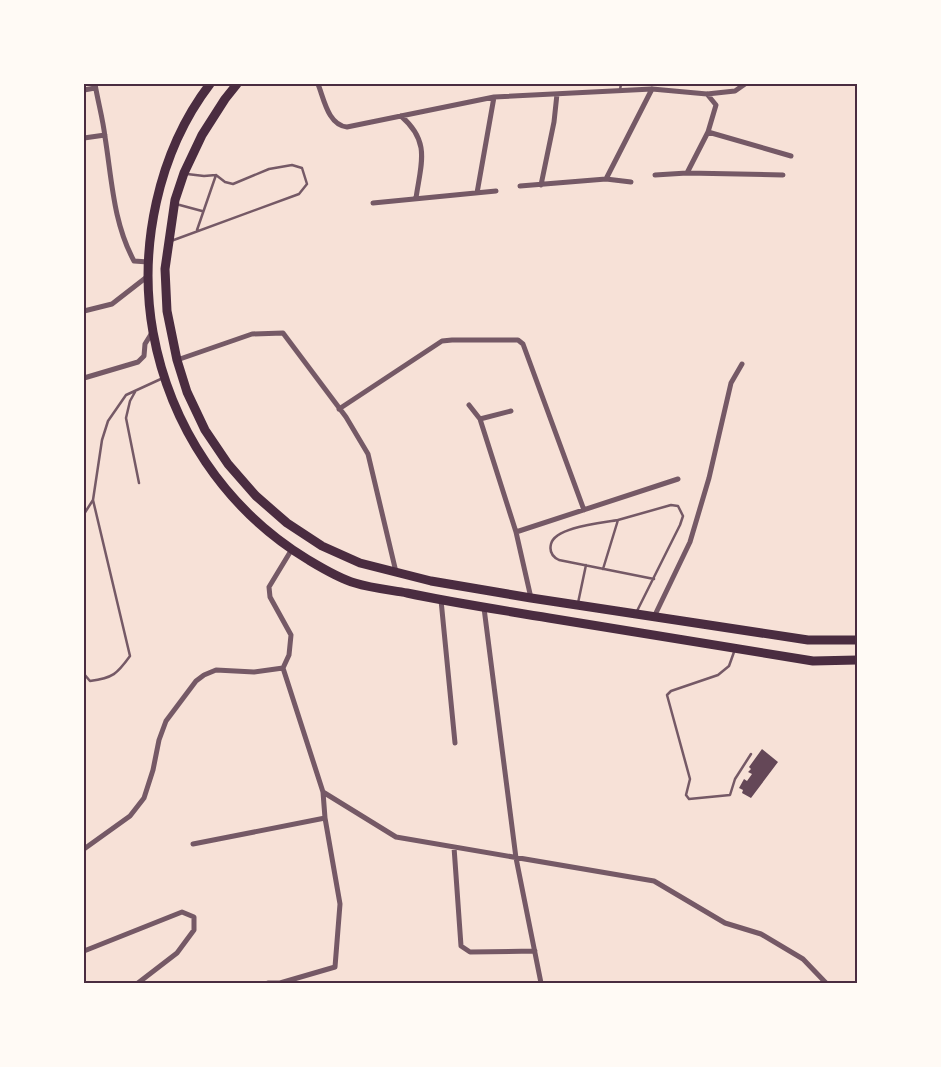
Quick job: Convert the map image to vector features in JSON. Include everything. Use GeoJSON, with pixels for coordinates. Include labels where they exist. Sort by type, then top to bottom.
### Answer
{"type":"FeatureCollection","features":[{"type":"Feature","properties":{"kind":"highway"},"geometry":{"type":"LineString","coordinates":[[210,84],[184,125],[168,164],[156,204],[148,262],[150,319],[164,378],[177,412],[193,444],[213,474],[237,502],[263,527],[292,550],[322,568],[354,583],[484,608],[813,661],[857,660]]}},
{"type":"Feature","properties":{"kind":"highway"},"geometry":{"type":"LineString","coordinates":[[236,84],[202,135],[184,173],[175,204],[165,269],[167,311],[177,360],[187,392],[205,430],[228,464],[256,496],[287,523],[322,546],[360,563],[431,581],[808,640],[857,640]]}},
{"type":"Feature","properties":{"kind":"street"},"geometry":{"type":"LineString","coordinates":[[318,84],[333,122],[341,126],[354,126],[494,97],[652,89],[707,94],[736,90],[745,84]]}},
{"type":"Feature","properties":{"kind":"street"},"geometry":{"type":"LineString","coordinates":[[84,90],[95,86],[105,135],[118,221],[126,246],[134,261],[148,262]]}},
{"type":"Feature","properties":{"kind":"street"},"geometry":{"type":"LineString","coordinates":[[606,179],[652,89]]}},
{"type":"Feature","properties":{"kind":"street"},"geometry":{"type":"LineString","coordinates":[[542,185],[554,122],[557,94]]}},
{"type":"Feature","properties":{"kind":"street"},"geometry":{"type":"LineString","coordinates":[[687,173],[708,132],[716,106],[707,94]]}},
{"type":"Feature","properties":{"kind":"street"},"geometry":{"type":"LineString","coordinates":[[477,193],[494,97]]}},
{"type":"Feature","properties":{"kind":"street"},"geometry":{"type":"LineString","coordinates":[[401,116],[417,132],[423,152],[416,198]]}},
{"type":"Feature","properties":{"kind":"street"},"geometry":{"type":"LineString","coordinates":[[708,132],[791,156]]}},
{"type":"Feature","properties":{"kind":"street"},"geometry":{"type":"LineString","coordinates":[[84,138],[105,135]]}},
{"type":"Feature","properties":{"kind":"street"},"geometry":{"type":"LineString","coordinates":[[655,175],[687,173],[783,175]]}},
{"type":"Feature","properties":{"kind":"street"},"geometry":{"type":"LineString","coordinates":[[520,186],[606,179],[631,182]]}},
{"type":"Feature","properties":{"kind":"street"},"geometry":{"type":"LineString","coordinates":[[373,203],[496,191]]}},
{"type":"Feature","properties":{"kind":"street"},"geometry":{"type":"LineString","coordinates":[[84,311],[112,304],[148,276]]}},
{"type":"Feature","properties":{"kind":"street"},"geometry":{"type":"LineString","coordinates":[[84,378],[138,362],[144,356],[145,344],[153,331]]}},
{"type":"Feature","properties":{"kind":"street"},"geometry":{"type":"LineString","coordinates":[[177,360],[252,334],[284,333],[339,409],[368,454],[396,572]]}},
{"type":"Feature","properties":{"kind":"street"},"geometry":{"type":"LineString","coordinates":[[339,409],[442,341],[518,340],[522,344],[584,510]]}},
{"type":"Feature","properties":{"kind":"street"},"geometry":{"type":"LineString","coordinates":[[654,617],[690,542],[709,478],[731,383],[742,364]]}},
{"type":"Feature","properties":{"kind":"street"},"geometry":{"type":"LineString","coordinates":[[469,405],[480,419],[516,532],[531,598]]}},
{"type":"Feature","properties":{"kind":"street"},"geometry":{"type":"LineString","coordinates":[[480,419],[511,411]]}},
{"type":"Feature","properties":{"kind":"street"},"geometry":{"type":"LineString","coordinates":[[516,532],[678,479]]}},
{"type":"Feature","properties":{"kind":"street"},"geometry":{"type":"LineString","coordinates":[[268,983],[281,983],[335,967],[340,904],[322,792],[283,668],[289,655],[291,636],[270,597],[269,588],[292,550]]}},
{"type":"Feature","properties":{"kind":"street"},"geometry":{"type":"LineString","coordinates":[[441,600],[455,744]]}},
{"type":"Feature","properties":{"kind":"street"},"geometry":{"type":"LineString","coordinates":[[484,608],[516,858],[541,983]]}},
{"type":"Feature","properties":{"kind":"street"},"geometry":{"type":"LineString","coordinates":[[84,849],[130,816],[144,798],[153,770],[159,740],[166,721],[196,681],[216,670],[254,672],[283,668]]}},
{"type":"Feature","properties":{"kind":"street"},"geometry":{"type":"LineString","coordinates":[[322,792],[396,837],[654,881],[725,923],[762,934],[803,958],[826,983]]}},
{"type":"Feature","properties":{"kind":"street"},"geometry":{"type":"LineString","coordinates":[[193,844],[325,818]]}},
{"type":"Feature","properties":{"kind":"street"},"geometry":{"type":"LineString","coordinates":[[454,847],[461,946],[470,952],[534,951]]}},
{"type":"Feature","properties":{"kind":"street"},"geometry":{"type":"LineString","coordinates":[[84,951],[182,912],[194,917],[194,930],[177,953],[138,983]]}},
{"type":"Feature","properties":{"kind":"lane"},"geometry":{"type":"LineString","coordinates":[[620,91],[621,84]]}},
{"type":"Feature","properties":{"kind":"lane"},"geometry":{"type":"LineString","coordinates":[[170,241],[299,194],[307,184],[302,168],[292,165],[269,169],[233,184],[225,182],[216,175],[204,176],[184,173]]}},
{"type":"Feature","properties":{"kind":"lane"},"geometry":{"type":"LineString","coordinates":[[196,232],[216,175]]}},
{"type":"Feature","properties":{"kind":"lane"},"geometry":{"type":"LineString","coordinates":[[175,204],[202,211]]}},
{"type":"Feature","properties":{"kind":"lane"},"geometry":{"type":"LineString","coordinates":[[84,674],[90,680],[103,679],[118,672],[130,656],[93,500],[102,440],[108,421],[126,395],[164,378]]}},
{"type":"Feature","properties":{"kind":"lane"},"geometry":{"type":"LineString","coordinates":[[136,391],[130,401],[126,418],[139,483]]}},
{"type":"Feature","properties":{"kind":"lane"},"geometry":{"type":"LineString","coordinates":[[84,514],[93,500]]}},
{"type":"Feature","properties":{"kind":"lane"},"geometry":{"type":"LineString","coordinates":[[636,614],[654,579],[680,525],[683,516],[682,510],[678,506],[671,505],[618,520],[582,526],[559,533],[552,541],[550,548],[554,557],[559,560],[654,579]]}},
{"type":"Feature","properties":{"kind":"lane"},"geometry":{"type":"LineString","coordinates":[[603,569],[618,520]]}},
{"type":"Feature","properties":{"kind":"lane"},"geometry":{"type":"LineString","coordinates":[[577,605],[586,565]]}},
{"type":"Feature","properties":{"kind":"lane"},"geometry":{"type":"LineString","coordinates":[[735,649],[729,666],[725,671],[671,691],[667,695],[690,779],[686,795],[689,799],[730,795],[736,779],[751,754]]}},
{"type":"Feature","properties":{"kind":"building"},"geometry":{"type":"Polygon","coordinates":[[[762,749],[778,762],[751,798],[742,793],[743,790],[739,788],[744,779],[747,781],[752,774],[748,772],[751,769],[749,767],[762,749]]]}}]}
